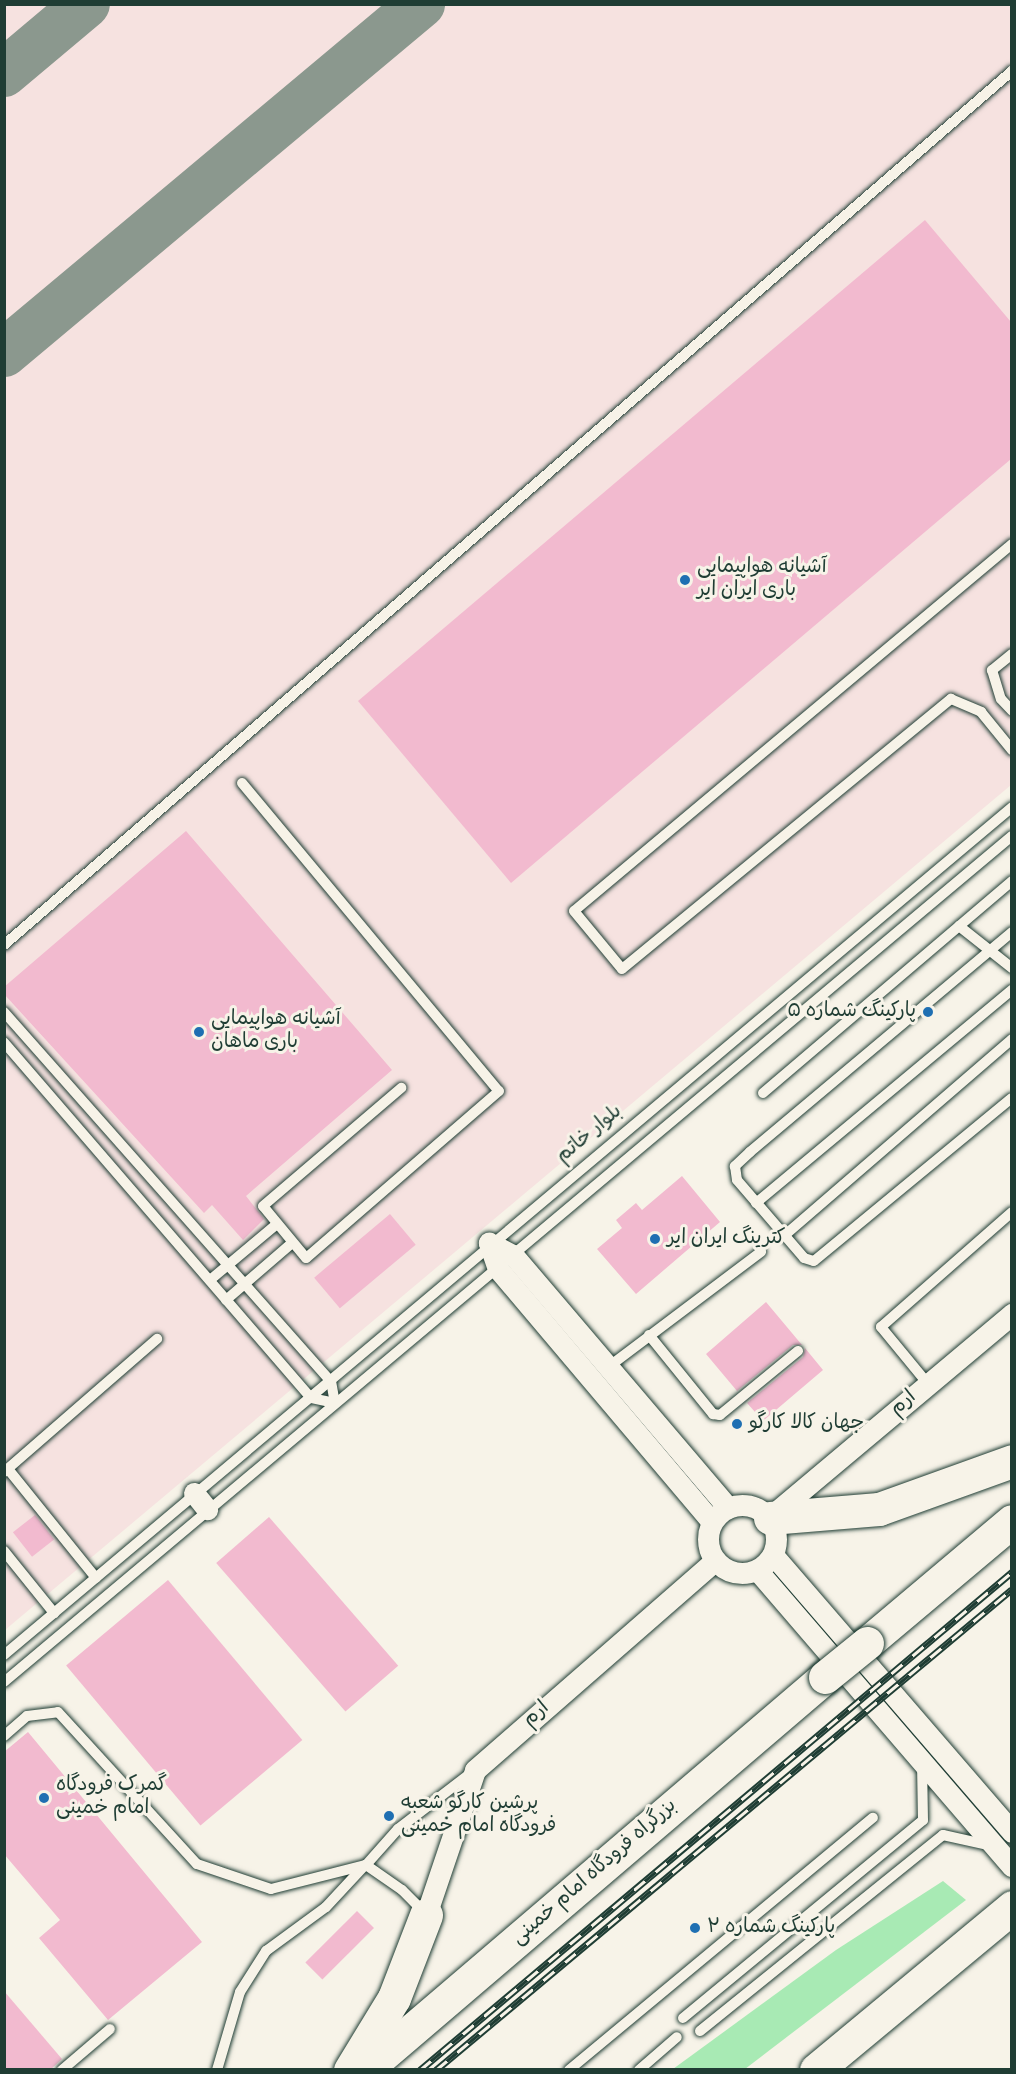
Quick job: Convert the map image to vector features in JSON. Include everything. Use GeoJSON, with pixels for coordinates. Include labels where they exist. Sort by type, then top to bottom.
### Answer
{"type":"FeatureCollection","features":[{"type":"Feature","properties":{"kind":"highway"},"geometry":{"type":"LineString","coordinates":[[770,1518],[879,1509],[1011,1461]]}},
{"type":"Feature","properties":{"kind":"highway","name":"بزرگراه فرودگاه امام خمینی"},"geometry":{"type":"LineString","coordinates":[[365,2070],[1011,1521]]}},
{"type":"Feature","properties":{"kind":"highway"},"geometry":{"type":"LineString","coordinates":[[816,2070],[1011,1907]]}},
{"type":"Feature","properties":{"kind":"highway"},"geometry":{"type":"LineString","coordinates":[[350,2070],[394,1998],[426,1915]]}},
{"type":"Feature","properties":{"kind":"street"},"geometry":{"type":"LineString","coordinates":[[489,1243],[610,1366],[729,1508]]}},
{"type":"Feature","properties":{"kind":"street"},"geometry":{"type":"LineString","coordinates":[[506,1262],[592,1379],[712,1522]]}},
{"type":"Feature","properties":{"kind":"street","name":"ارم"},"geometry":{"type":"LineString","coordinates":[[770,1518],[1011,1314]]}},
{"type":"Feature","properties":{"kind":"street"},"geometry":{"type":"LineString","coordinates":[[194,1493],[207,1509]]}},
{"type":"Feature","properties":{"kind":"street"},"geometry":{"type":"LineString","coordinates":[[751,1506],[770,1518],[777,1536],[773,1555],[757,1570],[734,1573],[715,1561],[708,1542],[712,1522],[729,1508],[751,1506]]}},
{"type":"Feature","properties":{"kind":"street"},"geometry":{"type":"LineString","coordinates":[[773,1555],[1011,1832]]}},
{"type":"Feature","properties":{"kind":"street","name":"ارم"},"geometry":{"type":"LineString","coordinates":[[475,1770],[715,1561]]}},
{"type":"Feature","properties":{"kind":"street"},"geometry":{"type":"LineString","coordinates":[[757,1570],[1011,1866]]}},
{"type":"Feature","properties":{"kind":"street"},"geometry":{"type":"LineString","coordinates":[[426,1915],[475,1770]]}},
{"type":"Feature","properties":{"kind":"lane"},"geometry":{"type":"LineString","coordinates":[[4,945],[1011,71]]}},
{"type":"Feature","properties":{"kind":"lane"},"geometry":{"type":"LineString","coordinates":[[1011,544],[574,911],[622,969],[951,699],[981,712],[1011,750]]}},
{"type":"Feature","properties":{"kind":"lane"},"geometry":{"type":"LineString","coordinates":[[1011,654],[992,670],[1001,699],[1011,711]]}},
{"type":"Feature","properties":{"kind":"lane"},"geometry":{"type":"LineString","coordinates":[[242,783],[499,1091],[306,1258],[263,1206],[401,1088]]}},
{"type":"Feature","properties":{"kind":"lane","name":"بلوار خاتم"},"geometry":{"type":"LineString","coordinates":[[4,1655],[194,1493],[311,1398],[489,1243],[1011,807]]}},
{"type":"Feature","properties":{"kind":"lane"},"geometry":{"type":"LineString","coordinates":[[4,1682],[207,1509],[506,1262],[1011,836]]}},
{"type":"Feature","properties":{"kind":"lane"},"geometry":{"type":"LineString","coordinates":[[763,1093],[1011,881]]}},
{"type":"Feature","properties":{"kind":"lane"},"geometry":{"type":"LineString","coordinates":[[959,926],[1011,968]]}},
{"type":"Feature","properties":{"kind":"lane"},"geometry":{"type":"LineString","coordinates":[[1011,932],[735,1166],[737,1180],[804,1258],[814,1261],[825,1255],[1011,1098]]}},
{"type":"Feature","properties":{"kind":"lane"},"geometry":{"type":"LineString","coordinates":[[756,1203],[1011,990]]}},
{"type":"Feature","properties":{"kind":"lane"},"geometry":{"type":"LineString","coordinates":[[4,1012],[331,1381],[335,1403]]}},
{"type":"Feature","properties":{"kind":"lane"},"geometry":{"type":"LineString","coordinates":[[785,1235],[1011,1039]]}},
{"type":"Feature","properties":{"kind":"lane"},"geometry":{"type":"LineString","coordinates":[[4,1042],[311,1398],[335,1403]]}},
{"type":"Feature","properties":{"kind":"lane"},"geometry":{"type":"LineString","coordinates":[[928,1384],[881,1327],[1011,1212]]}},
{"type":"Feature","properties":{"kind":"lane"},"geometry":{"type":"LineString","coordinates":[[210,1280],[277,1224]]}},
{"type":"Feature","properties":{"kind":"lane"},"geometry":{"type":"LineString","coordinates":[[226,1300],[292,1243]]}},
{"type":"Feature","properties":{"kind":"lane"},"geometry":{"type":"LineString","coordinates":[[592,1379],[761,1252]]}},
{"type":"Feature","properties":{"kind":"lane"},"geometry":{"type":"LineString","coordinates":[[649,1335],[712,1414],[720,1415],[798,1351]]}},
{"type":"Feature","properties":{"kind":"lane"},"geometry":{"type":"LineString","coordinates":[[96,1578],[6,1470],[157,1339]]}},
{"type":"Feature","properties":{"kind":"lane"},"geometry":{"type":"LineString","coordinates":[[4,1551],[54,1613]]}},
{"type":"Feature","properties":{"kind":"lane"},"geometry":{"type":"LineString","coordinates":[[74,1596],[87,1612]]}},
{"type":"Feature","properties":{"kind":"lane"},"geometry":{"type":"LineString","coordinates":[[4,1736],[27,1716],[58,1712],[197,1864],[271,1889],[366,1864]]}},
{"type":"Feature","properties":{"kind":"lane"},"geometry":{"type":"LineString","coordinates":[[683,2018],[923,1820],[922,1761]]}},
{"type":"Feature","properties":{"kind":"lane"},"geometry":{"type":"LineString","coordinates":[[217,2070],[240,1992],[266,1951],[326,1907],[398,1829],[475,1770]]}},
{"type":"Feature","properties":{"kind":"lane"},"geometry":{"type":"LineString","coordinates":[[569,2069],[873,1818]]}},
{"type":"Feature","properties":{"kind":"lane"},"geometry":{"type":"LineString","coordinates":[[700,2031],[943,1835],[995,1846]]}},
{"type":"Feature","properties":{"kind":"lane"},"geometry":{"type":"LineString","coordinates":[[366,1864],[402,1890],[426,1915]]}},
{"type":"Feature","properties":{"kind":"lane"},"geometry":{"type":"LineString","coordinates":[[62,2070],[110,2029]]}},
{"type":"Feature","properties":{"kind":"lane"},"geometry":{"type":"LineString","coordinates":[[639,2070],[677,2037]]}},
{"type":"Feature","properties":{"kind":"shaded area"},"geometry":{"type":"Polygon","coordinates":[[[5,5],[1011,5],[1011,785],[5,1630],[5,5]]]}},
{"type":"Feature","properties":{"kind":"green space"},"geometry":{"type":"Polygon","coordinates":[[[943,1881],[966,1900],[745,2069],[673,2069],[836,1950],[943,1881]]]}},
{"type":"Feature","properties":{"kind":"building","name":"آشیانه هواپیمایی باری ایران ایر"},"geometry":{"type":"Polygon","coordinates":[[[925,220],[1011,322],[1011,459],[511,883],[358,701],[925,220]]]}},
{"type":"Feature","properties":{"kind":"building","name":"آشیانه هواپیمایی باری ماهان"},"geometry":{"type":"Polygon","coordinates":[[[186,831],[392,1070],[246,1196],[264,1219],[243,1240],[212,1205],[204,1213],[4,994],[4,987],[186,831]]]}},
{"type":"Feature","properties":{"kind":"building","name":"کترینگ ایران ایر"},"geometry":{"type":"Polygon","coordinates":[[[682,1176],[720,1222],[636,1294],[597,1249],[622,1228],[616,1220],[636,1203],[642,1210],[682,1176]]]}},
{"type":"Feature","properties":{"kind":"building"},"geometry":{"type":"Polygon","coordinates":[[[390,1214],[416,1245],[340,1308],[314,1278],[390,1214]]]}},
{"type":"Feature","properties":{"kind":"building"},"geometry":{"type":"Polygon","coordinates":[[[766,1302],[802,1345],[793,1345],[737,1391],[706,1354],[766,1302]]]}},
{"type":"Feature","properties":{"kind":"building"},"geometry":{"type":"Polygon","coordinates":[[[805,1348],[823,1370],[763,1421],[747,1403],[803,1357],[805,1348]]]}},
{"type":"Feature","properties":{"kind":"building"},"geometry":{"type":"Polygon","coordinates":[[[35,1515],[54,1539],[32,1557],[13,1532],[35,1515]]]}},
{"type":"Feature","properties":{"kind":"building"},"geometry":{"type":"Polygon","coordinates":[[[269,1517],[398,1666],[345,1712],[216,1563],[269,1517]]]}},
{"type":"Feature","properties":{"kind":"building"},"geometry":{"type":"Polygon","coordinates":[[[168,1580],[302,1740],[200,1826],[66,1665],[168,1580]]]}},
{"type":"Feature","properties":{"kind":"building"},"geometry":{"type":"Polygon","coordinates":[[[28,1732],[202,1942],[108,2020],[39,1938],[60,1920],[4,1854],[4,1752],[28,1732]]]}},
{"type":"Feature","properties":{"kind":"building"},"geometry":{"type":"Polygon","coordinates":[[[357,1911],[374,1928],[322,1980],[305,1963],[357,1911]]]}},
{"type":"Feature","properties":{"kind":"building"},"geometry":{"type":"Polygon","coordinates":[[[4,1991],[62,2059],[50,2070],[4,2070],[4,1991]]]}},
{"type":"Feature","properties":{"kind":"taxiway"},"geometry":{"type":"LineString","coordinates":[[4,73],[86,4]]}},
{"type":"Feature","properties":{"kind":"taxiway"},"geometry":{"type":"LineString","coordinates":[[4,353],[421,4]]}},
{"type":"Feature","properties":{"kind":"railway"},"geometry":{"type":"LineString","coordinates":[[420,2070],[1012,1572]]}},
{"type":"Feature","properties":{"kind":"railway"},"geometry":{"type":"LineString","coordinates":[[436,2070],[1012,1589]]}},
{"type":"Feature","properties":{"kind":"place","name":"آشیانه هواپیمایی باری ایران ایر"},"geometry":{"type":"Point","coordinates":[685,580]}},
{"type":"Feature","properties":{"kind":"place","name":"پارکینگ شماره ۵"},"geometry":{"type":"Point","coordinates":[928,1012]}},
{"type":"Feature","properties":{"kind":"place","name":"آشیانه هواپیمایی باری ماهان"},"geometry":{"type":"Point","coordinates":[199,1032]}},
{"type":"Feature","properties":{"kind":"place","name":"کترینگ ایران ایر"},"geometry":{"type":"Point","coordinates":[655,1239]}},
{"type":"Feature","properties":{"kind":"place","name":"جهان کالا کارگو"},"geometry":{"type":"Point","coordinates":[737,1424]}},
{"type":"Feature","properties":{"kind":"place","name":"گمرک فرودگاه امام خمینی"},"geometry":{"type":"Point","coordinates":[44,1798]}},
{"type":"Feature","properties":{"kind":"place","name":"پرشین کارگو شعبه فرودگاه امام خمینی"},"geometry":{"type":"Point","coordinates":[389,1816]}},
{"type":"Feature","properties":{"kind":"place","name":"پارکینگ شماره ۲"},"geometry":{"type":"Point","coordinates":[695,1928]}}]}
